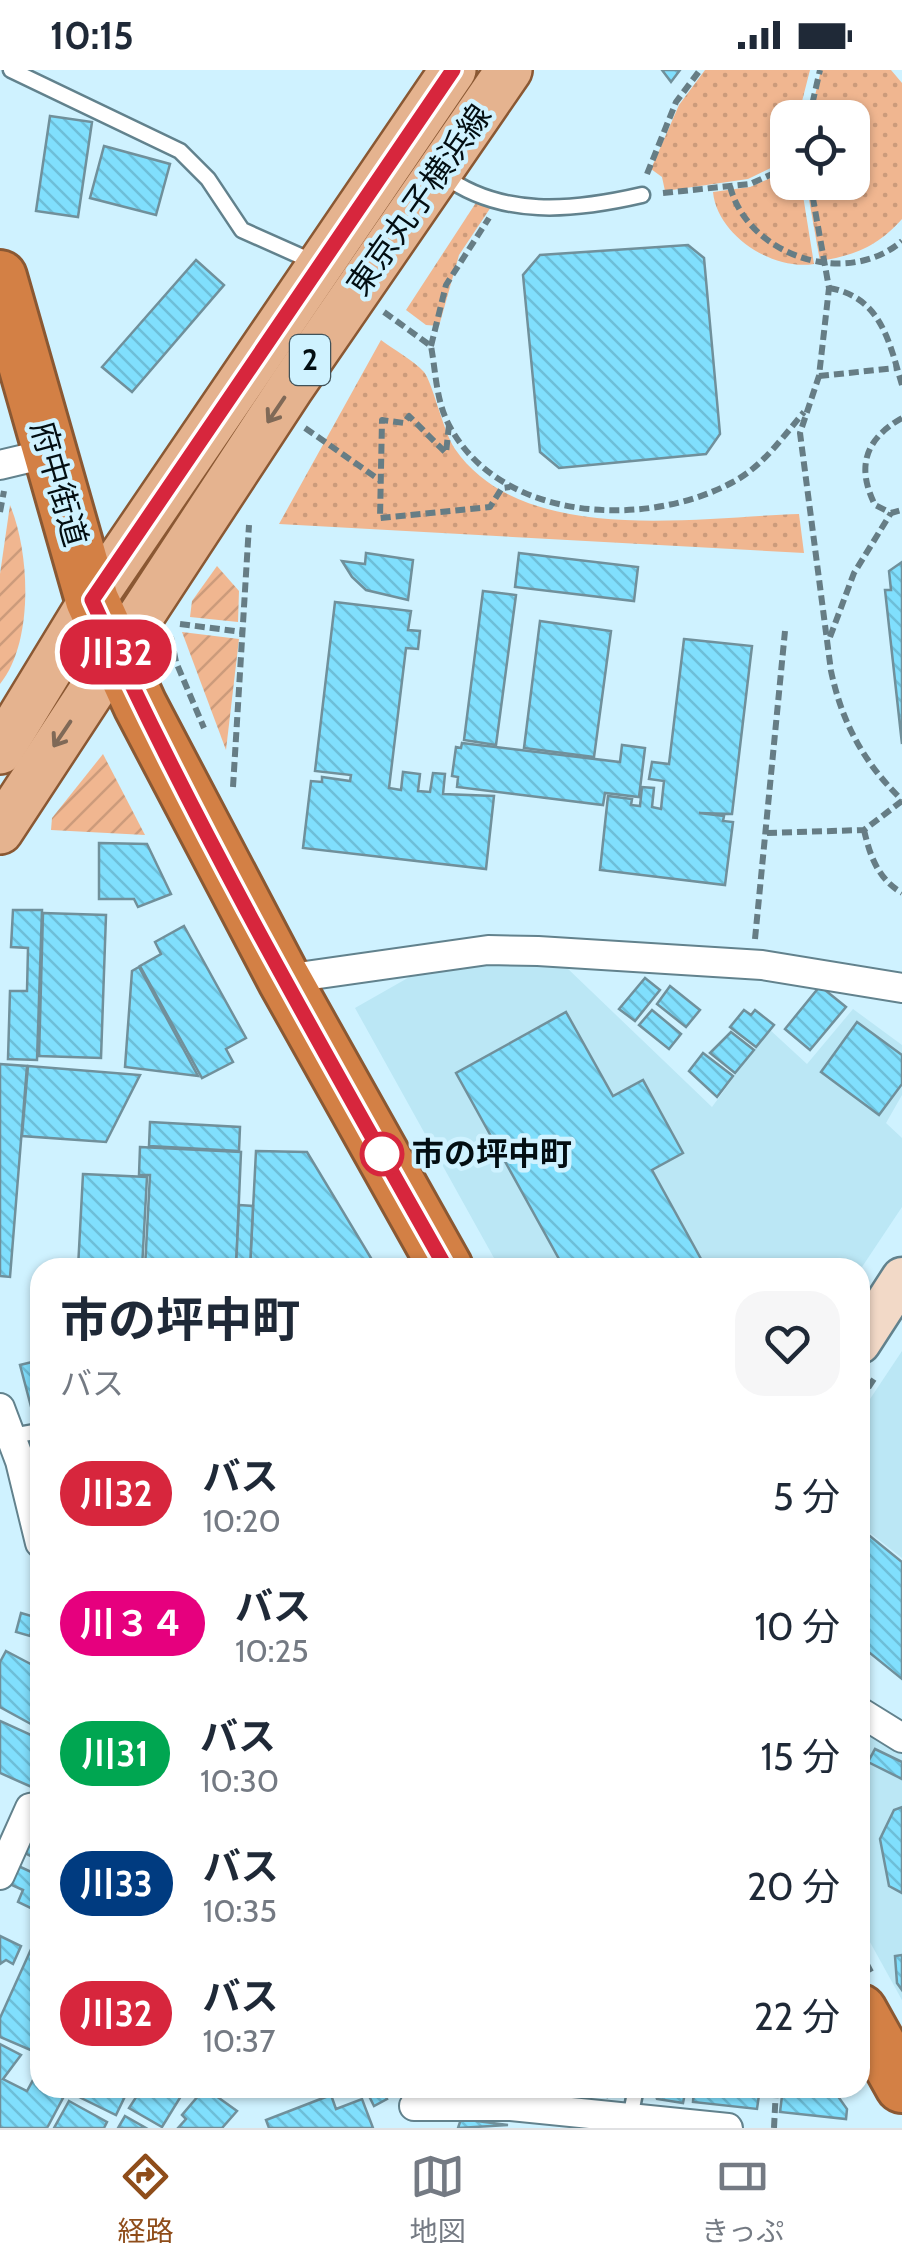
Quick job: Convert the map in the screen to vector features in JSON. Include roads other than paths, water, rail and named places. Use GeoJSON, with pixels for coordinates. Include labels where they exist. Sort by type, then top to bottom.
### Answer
{"type":"FeatureCollection","features":[{"type":"Feature","properties":{"kind":"highway","name":"府中街道"},"geometry":{"type":"LineString","coordinates":[[0,277],[92,600],[116,654],[284,979],[440,1258]]}},
{"type":"Feature","properties":{"kind":"highway"},"geometry":{"type":"LineString","coordinates":[[870,2033],[902,2086]]}},
{"type":"Feature","properties":{"kind":"main road","name":"東京丸子横浜線"},"geometry":{"type":"LineString","coordinates":[[0,831],[116,654],[420,157],[453,70]]}},
{"type":"Feature","properties":{"kind":"main road","name":"東京丸子横浜線"},"geometry":{"type":"LineString","coordinates":[[0,750],[92,600],[320,265],[420,157],[509,70]]}},
{"type":"Feature","properties":{"kind":"street"},"geometry":{"type":"LineString","coordinates":[[0,464],[50,453]]}},
{"type":"Feature","properties":{"kind":"street"},"geometry":{"type":"LineString","coordinates":[[284,979],[488,950],[762,965],[902,988]]}},
{"type":"Feature","properties":{"kind":"street"},"geometry":{"type":"LineString","coordinates":[[870,1328],[902,1278]]}},
{"type":"Feature","properties":{"kind":"street"},"geometry":{"type":"LineString","coordinates":[[0,1408],[26,1434],[30,1465]]}},
{"type":"Feature","properties":{"kind":"street"},"geometry":{"type":"LineString","coordinates":[[870,1718],[902,1738]]}},
{"type":"Feature","properties":{"kind":"street"},"geometry":{"type":"LineString","coordinates":[[0,1875],[30,1808]]}},
{"type":"Feature","properties":{"kind":"street"},"geometry":{"type":"LineString","coordinates":[[414,2107],[510,2106],[728,2128]]}},
{"type":"Feature","properties":{"kind":"lane"},"geometry":{"type":"LineString","coordinates":[[11,70],[180,151],[208,179],[242,230],[320,265]]}},
{"type":"Feature","properties":{"kind":"lane"},"geometry":{"type":"LineString","coordinates":[[420,157],[463,190],[520,209],[642,195]]}},
{"type":"Feature","properties":{"kind":"lane"},"geometry":{"type":"LineString","coordinates":[[630,2118],[634,2098]]}},
{"type":"Feature","properties":{"kind":"place","name":"市の坪中町"},"geometry":{"type":"Point","coordinates":[382,1154]}}]}
